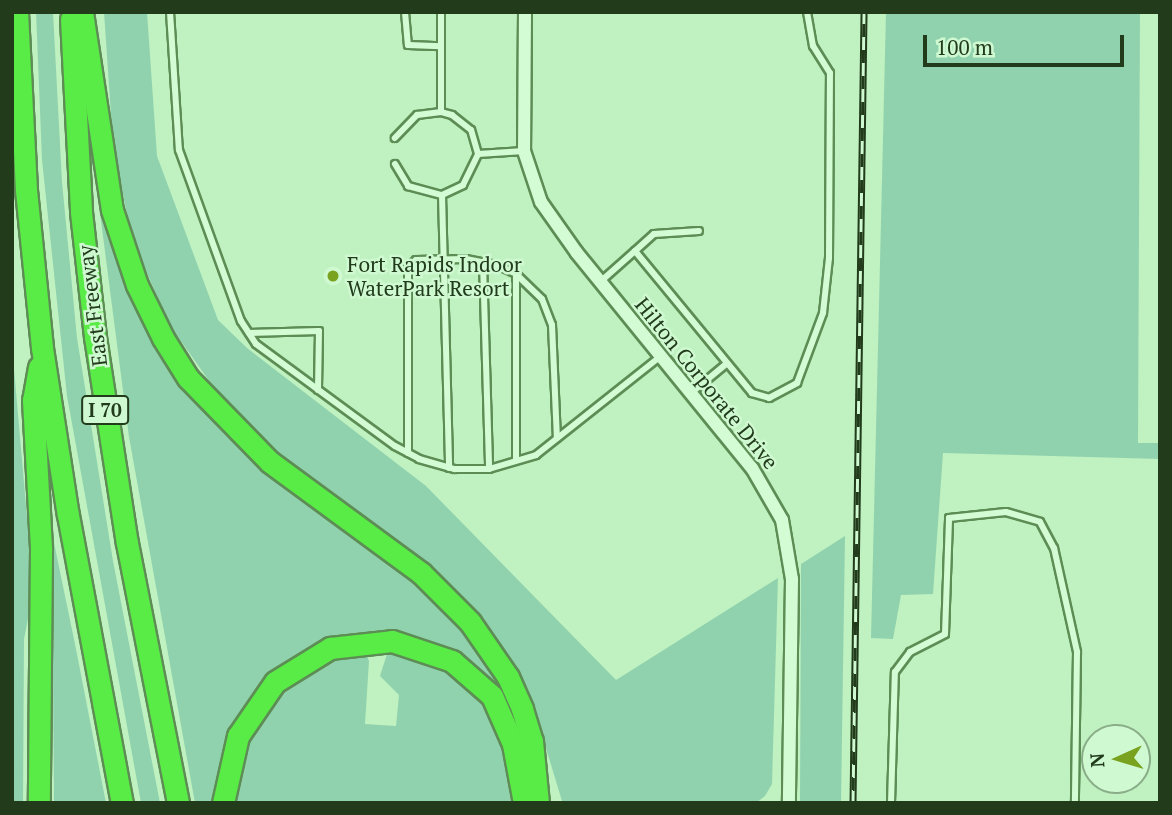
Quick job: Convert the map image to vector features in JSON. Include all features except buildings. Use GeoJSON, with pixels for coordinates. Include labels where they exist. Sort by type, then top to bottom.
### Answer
{"type":"FeatureCollection","features":[{"type":"Feature","properties":{"kind":"highway","name":"I 70"},"geometry":{"type":"LineString","coordinates":[[17,12],[26,190],[42,348],[68,516],[122,803]]}},
{"type":"Feature","properties":{"kind":"highway","name":"East Freeway"},"geometry":{"type":"LineString","coordinates":[[70,12],[78,163],[95,337],[125,530],[178,803]]}},
{"type":"Feature","properties":{"kind":"highway"},"geometry":{"type":"LineString","coordinates":[[82,12],[112,210],[137,285],[163,338],[188,378],[270,462],[421,573],[470,622],[508,677],[522,709],[532,741],[538,803]]}},
{"type":"Feature","properties":{"kind":"highway"},"geometry":{"type":"LineString","coordinates":[[39,803],[41,550],[33,400],[42,348]]}},
{"type":"Feature","properties":{"kind":"highway"},"geometry":{"type":"LineString","coordinates":[[223,803],[238,736],[275,682],[330,648],[392,641],[452,661],[492,696],[513,744],[524,803]]}},
{"type":"Feature","properties":{"kind":"street","name":"Hilton Corporate Drive"},"geometry":{"type":"LineString","coordinates":[[525,12],[524,150],[541,202],[600,282],[768,491],[790,548],[789,803]]}},
{"type":"Feature","properties":{"kind":"lane"},"geometry":{"type":"LineString","coordinates":[[170,12],[179,150],[249,333],[256,344],[318,390],[408,453],[449,468],[489,468],[536,455],[661,356]]}},
{"type":"Feature","properties":{"kind":"lane"},"geometry":{"type":"LineString","coordinates":[[405,12],[408,45],[441,46]]}},
{"type":"Feature","properties":{"kind":"lane"},"geometry":{"type":"LineString","coordinates":[[441,12],[441,111]]}},
{"type":"Feature","properties":{"kind":"lane"},"geometry":{"type":"LineString","coordinates":[[635,251],[726,365],[752,393],[769,398],[797,383],[823,313],[829,258],[830,73],[813,46],[807,12]]}},
{"type":"Feature","properties":{"kind":"lane"},"geometry":{"type":"LineString","coordinates":[[395,138],[417,115],[441,111],[452,115],[471,130],[478,154],[471,176],[442,195],[419,192],[408,186],[395,163]]}},
{"type":"Feature","properties":{"kind":"lane"},"geometry":{"type":"LineString","coordinates":[[478,154],[524,150]]}},
{"type":"Feature","properties":{"kind":"lane"},"geometry":{"type":"LineString","coordinates":[[442,195],[449,468]]}},
{"type":"Feature","properties":{"kind":"lane"},"geometry":{"type":"LineString","coordinates":[[600,282],[654,234],[699,232]]}},
{"type":"Feature","properties":{"kind":"lane"},"geometry":{"type":"LineString","coordinates":[[408,453],[408,268],[416,260],[483,262],[516,274],[542,299],[552,325],[557,438]]}},
{"type":"Feature","properties":{"kind":"lane"},"geometry":{"type":"LineString","coordinates":[[483,262],[489,468]]}},
{"type":"Feature","properties":{"kind":"lane"},"geometry":{"type":"LineString","coordinates":[[516,274],[516,460]]}},
{"type":"Feature","properties":{"kind":"lane"},"geometry":{"type":"LineString","coordinates":[[249,333],[319,331],[318,390]]}},
{"type":"Feature","properties":{"kind":"lane"},"geometry":{"type":"LineString","coordinates":[[691,393],[726,365]]}},
{"type":"Feature","properties":{"kind":"lane"},"geometry":{"type":"LineString","coordinates":[[891,803],[895,671],[910,652],[945,634],[948,518],[1006,512],[1040,522],[1054,548],[1077,652],[1075,803]]}},
{"type":"Feature","properties":{"kind":"green space"},"geometry":{"type":"Polygon","coordinates":[[[36,12],[53,12],[62,182],[77,338],[113,561],[160,803],[141,803],[67,396],[42,160],[36,12]]]}},
{"type":"Feature","properties":{"kind":"green space"},"geometry":{"type":"Polygon","coordinates":[[[104,12],[147,12],[157,156],[218,320],[247,348],[426,486],[616,680],[778,578],[772,784],[765,796],[756,803],[562,801],[528,689],[475,609],[406,546],[273,451],[224,402],[171,327],[132,240],[113,144],[104,12]]]}},
{"type":"Feature","properties":{"kind":"green space"},"geometry":{"type":"Polygon","coordinates":[[[886,12],[1140,12],[1138,443],[1160,443],[1160,459],[943,453],[933,594],[901,595],[893,639],[871,638],[886,12]]]}},
{"type":"Feature","properties":{"kind":"green space"},"geometry":{"type":"Polygon","coordinates":[[[100,213],[105,213],[181,383],[203,411],[255,460],[401,565],[454,615],[503,688],[520,734],[434,645],[287,663],[216,803],[195,803],[129,437],[100,213]]]}},
{"type":"Feature","properties":{"kind":"green space"},"geometry":{"type":"Polygon","coordinates":[[[12,346],[30,551],[30,609],[24,639],[23,803],[12,803],[12,346]]]}},
{"type":"Feature","properties":{"kind":"green space"},"geometry":{"type":"Polygon","coordinates":[[[52,533],[76,649],[106,803],[54,803],[52,533]]]}},
{"type":"Feature","properties":{"kind":"green space"},"geometry":{"type":"Polygon","coordinates":[[[845,536],[841,803],[800,803],[801,564],[845,536]]]}},
{"type":"Feature","properties":{"kind":"green space"},"geometry":{"type":"Polygon","coordinates":[[[365,651],[369,661],[365,724],[396,726],[399,695],[380,676],[387,654],[394,651],[442,666],[473,691],[492,717],[502,738],[514,803],[231,803],[247,736],[285,684],[327,659],[365,651]]]}},
{"type":"Feature","properties":{"kind":"railway"},"geometry":{"type":"LineString","coordinates":[[853,803],[864,12]]}},
{"type":"Feature","properties":{"kind":"place","name":"Fort Rapids Indoor WaterPark Resort"},"geometry":{"type":"Point","coordinates":[333,276]}}]}
